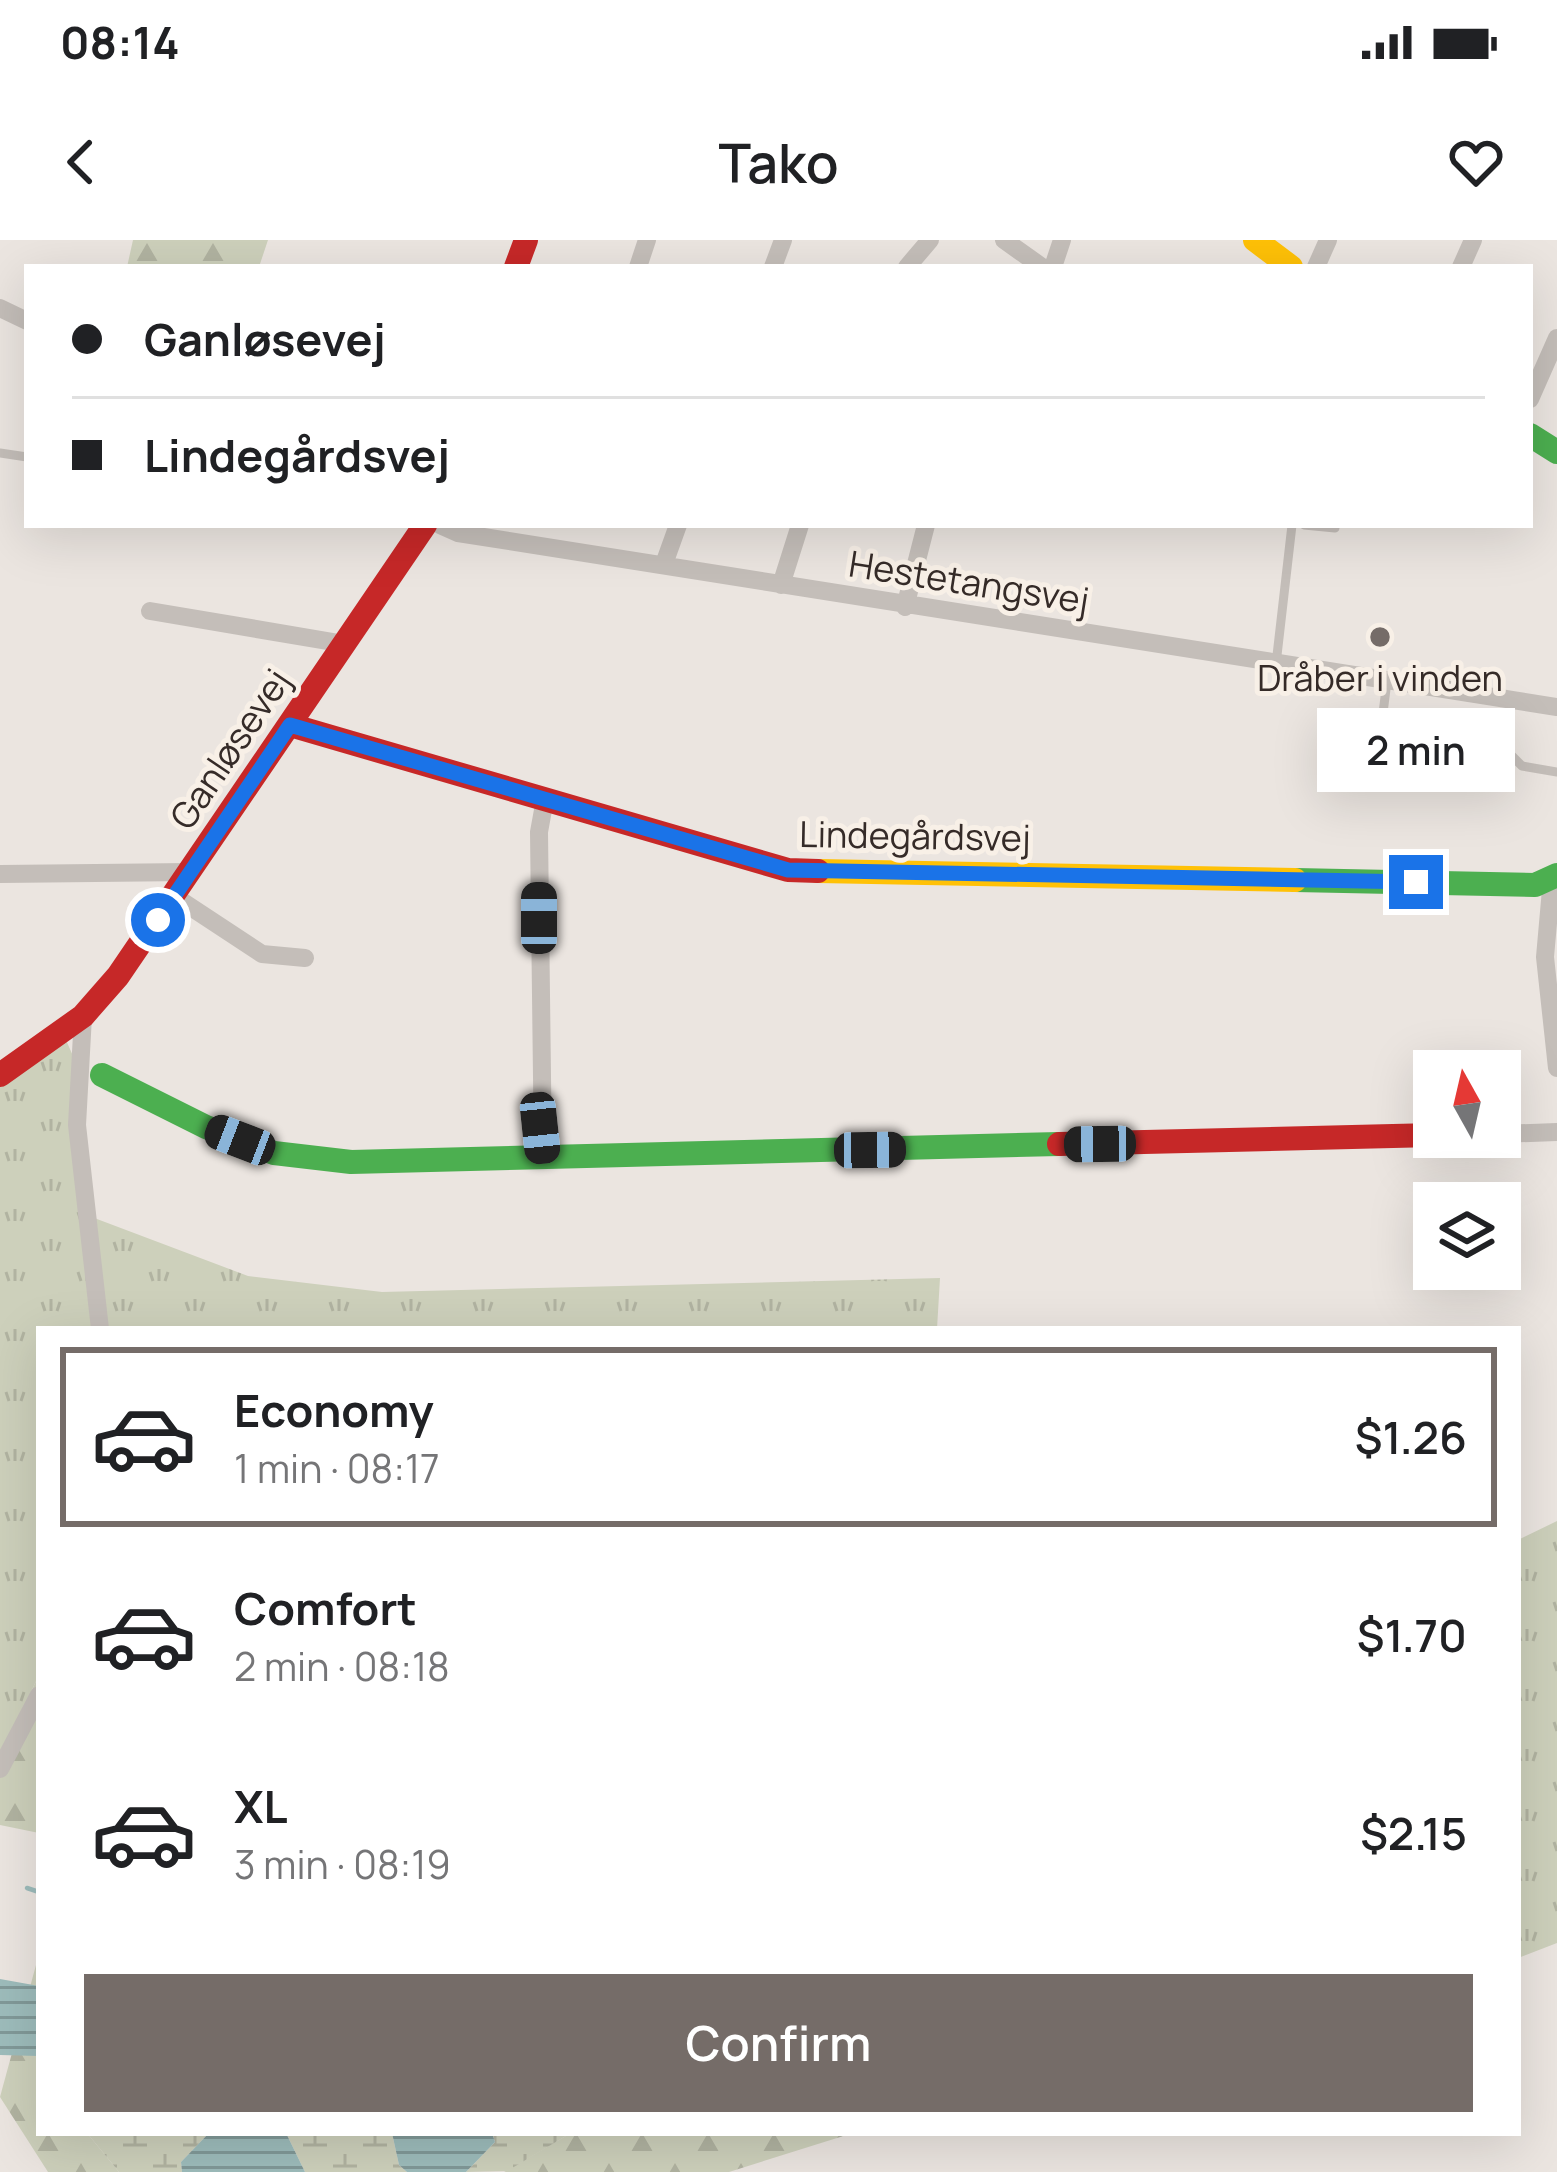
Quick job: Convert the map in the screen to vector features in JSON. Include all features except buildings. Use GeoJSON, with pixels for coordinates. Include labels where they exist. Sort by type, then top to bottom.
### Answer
{"type":"FeatureCollection","features":[{"type":"Feature","properties":{"kind":"street"},"geometry":{"type":"LineString","coordinates":[[1004,240],[1038,264]]}},
{"type":"Feature","properties":{"kind":"street"},"geometry":{"type":"LineString","coordinates":[[1255,240],[1287,264]]}},
{"type":"Feature","properties":{"kind":"street"},"geometry":{"type":"LineString","coordinates":[[1533,392],[1557,338]]}},
{"type":"Feature","properties":{"kind":"street","name":"Ganløsevej"},"geometry":{"type":"LineString","coordinates":[[0,1075],[83,1016],[174,896],[422,528]]}},
{"type":"Feature","properties":{"kind":"street","name":"Hestetangsvej"},"geometry":{"type":"LineString","coordinates":[[447,528],[458,533],[540,535],[664,564],[905,607],[1557,707]]}},
{"type":"Feature","properties":{"kind":"street"},"geometry":{"type":"LineString","coordinates":[[664,564],[677,528]]}},
{"type":"Feature","properties":{"kind":"street"},"geometry":{"type":"LineString","coordinates":[[782,585],[799,528]]}},
{"type":"Feature","properties":{"kind":"street"},"geometry":{"type":"LineString","coordinates":[[905,607],[925,528]]}},
{"type":"Feature","properties":{"kind":"street","name":"Ganløsevej"},"geometry":{"type":"LineString","coordinates":[[150,610],[345,644]]}},
{"type":"Feature","properties":{"kind":"street","name":"Lindegårdsvej"},"geometry":{"type":"LineString","coordinates":[[290,725],[545,800],[669,823],[815,873],[1535,885],[1555,878]]}},
{"type":"Feature","properties":{"kind":"street"},"geometry":{"type":"LineString","coordinates":[[543,1158],[539,832],[545,800]]}},
{"type":"Feature","properties":{"kind":"street"},"geometry":{"type":"LineString","coordinates":[[0,874],[190,872]]}},
{"type":"Feature","properties":{"kind":"street"},"geometry":{"type":"LineString","coordinates":[[1555,878],[1545,957],[1557,1068]]}},
{"type":"Feature","properties":{"kind":"street"},"geometry":{"type":"LineString","coordinates":[[174,896],[262,954],[305,958]]}},
{"type":"Feature","properties":{"kind":"street"},"geometry":{"type":"LineString","coordinates":[[83,1016],[76,1125],[100,1326]]}},
{"type":"Feature","properties":{"kind":"street"},"geometry":{"type":"LineString","coordinates":[[102,1075],[206,1127],[274,1153],[351,1162],[1413,1136]]}},
{"type":"Feature","properties":{"kind":"street"},"geometry":{"type":"LineString","coordinates":[[1521,1133],[1557,1132]]}},
{"type":"Feature","properties":{"kind":"street"},"geometry":{"type":"LineString","coordinates":[[0,1769],[36,1701]]}},
{"type":"Feature","properties":{"kind":"lane"},"geometry":{"type":"LineString","coordinates":[[1276,664],[1292,528]]}},
{"type":"Feature","properties":{"kind":"lane"},"geometry":{"type":"LineString","coordinates":[[1383,713],[1387,681]]}},
{"type":"Feature","properties":{"kind":"lane"},"geometry":{"type":"LineString","coordinates":[[1502,746],[1522,766],[1557,772]]}},
{"type":"Feature","properties":{"kind":"green space"},"geometry":{"type":"Polygon","coordinates":[[[133,240],[268,240],[260,264],[128,264],[133,240]]]}},
{"type":"Feature","properties":{"kind":"green space"},"geometry":{"type":"Polygon","coordinates":[[[66,1040],[73,1056],[89,1216],[248,1276],[382,1292],[940,1278],[937,1326],[36,1326],[36,1681],[0,1756],[0,1084],[66,1040]]]}},
{"type":"Feature","properties":{"kind":"green space"},"geometry":{"type":"Polygon","coordinates":[[[1557,1521],[1557,1943],[1521,1957],[1521,1539],[1557,1521]]]}},
{"type":"Feature","properties":{"kind":"green space"},"geometry":{"type":"Polygon","coordinates":[[[36,1681],[36,1832],[0,1825],[0,1756],[36,1681]]]}},
{"type":"Feature","properties":{"kind":"green space"},"geometry":{"type":"Polygon","coordinates":[[[36,1965],[36,2136],[89,2136],[119,2172],[48,2172],[0,2097],[36,1965]]]}},
{"type":"Feature","properties":{"kind":"green space"},"geometry":{"type":"Polygon","coordinates":[[[89,2136],[206,2136],[181,2162],[182,2172],[119,2172],[89,2136]]]}},
{"type":"Feature","properties":{"kind":"green space"},"geometry":{"type":"Polygon","coordinates":[[[287,2136],[393,2136],[399,2165],[407,2172],[305,2172],[287,2136]]]}},
{"type":"Feature","properties":{"kind":"green space"},"geometry":{"type":"Polygon","coordinates":[[[493,2136],[566,2136],[507,2171],[466,2172],[495,2142],[493,2136]]]}},
{"type":"Feature","properties":{"kind":"green space"},"geometry":{"type":"Polygon","coordinates":[[[566,2136],[843,2136],[729,2172],[504,2172],[566,2136]]]}},
{"type":"Feature","properties":{"kind":"water"},"geometry":{"type":"Polygon","coordinates":[[[0,1979],[36,1985],[36,2056],[0,2055],[0,1979]]]}},
{"type":"Feature","properties":{"kind":"water"},"geometry":{"type":"Polygon","coordinates":[[[206,2136],[287,2136],[305,2172],[182,2172],[181,2162],[206,2136]]]}},
{"type":"Feature","properties":{"kind":"water"},"geometry":{"type":"Polygon","coordinates":[[[393,2136],[493,2136],[495,2142],[466,2172],[407,2172],[399,2165],[393,2136]]]}},
{"type":"Feature","properties":{"kind":"waterway"},"geometry":{"type":"LineString","coordinates":[[27,1888],[36,1891]]}},
{"type":"Feature","properties":{"kind":"traffic: fast"},"geometry":{"type":"LineString","coordinates":[[1533,437],[1557,452]]}},
{"type":"Feature","properties":{"kind":"traffic: fast"},"geometry":{"type":"LineString","coordinates":[[1295,880],[1535,885],[1557,875]]}},
{"type":"Feature","properties":{"kind":"traffic: fast"},"geometry":{"type":"LineString","coordinates":[[102,1075],[206,1127],[274,1153],[351,1162],[1059,1144]]}},
{"type":"Feature","properties":{"kind":"traffic: slow"},"geometry":{"type":"LineString","coordinates":[[1255,240],[1287,264]]}},
{"type":"Feature","properties":{"kind":"traffic: slow"},"geometry":{"type":"LineString","coordinates":[[818,871],[1295,880]]}},
{"type":"Feature","properties":{"kind":"traffic: jam"},"geometry":{"type":"LineString","coordinates":[[517,264],[526,240]]}},
{"type":"Feature","properties":{"kind":"traffic: jam"},"geometry":{"type":"LineString","coordinates":[[0,1075],[83,1016],[118,976],[423,528]]}},
{"type":"Feature","properties":{"kind":"traffic: jam"},"geometry":{"type":"LineString","coordinates":[[290,725],[788,870],[818,871]]}},
{"type":"Feature","properties":{"kind":"traffic: jam"},"geometry":{"type":"LineString","coordinates":[[1059,1144],[1413,1136]]}},
{"type":"Feature","properties":{"kind":"place","name":"Dråber i vinden"},"geometry":{"type":"Point","coordinates":[1380,637]}},
{"type":"Feature","properties":{"kind":"route"},"geometry":{"type":"LineString","coordinates":[[158,920],[290,725],[788,870],[1416,882]]}}]}
